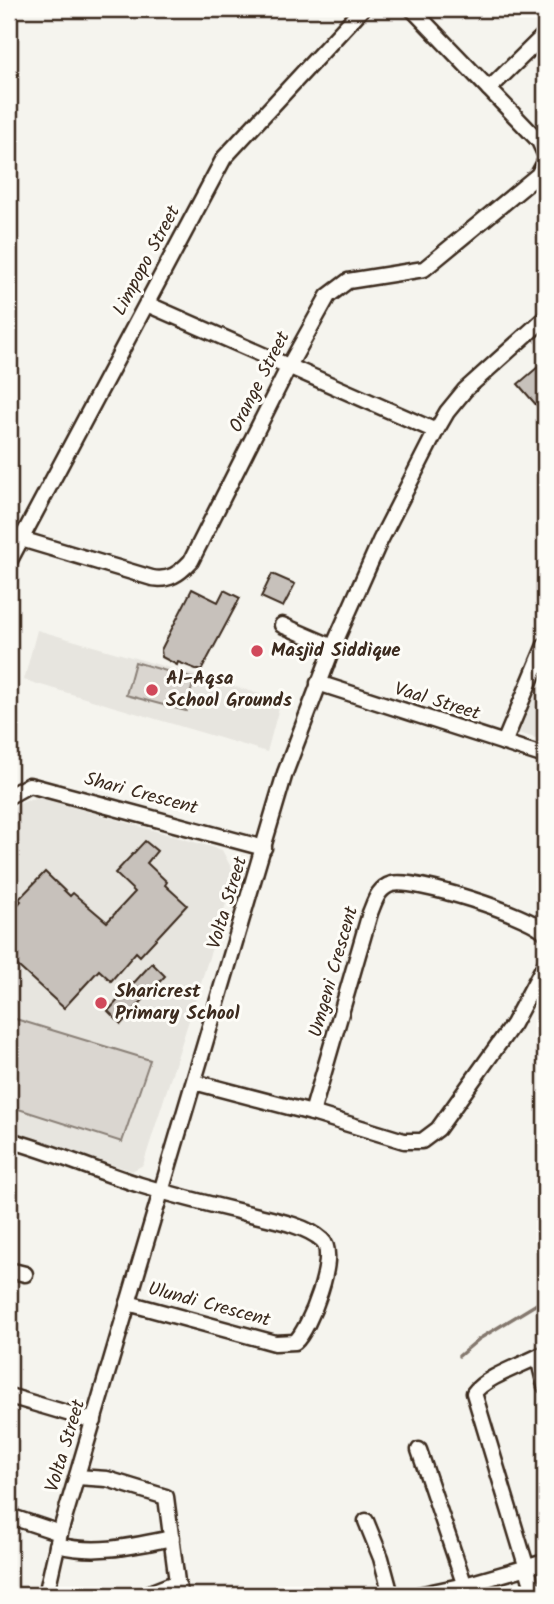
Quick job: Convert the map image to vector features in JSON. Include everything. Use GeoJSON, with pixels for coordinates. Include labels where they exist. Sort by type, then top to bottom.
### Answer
{"type":"FeatureCollection","features":[{"type":"Feature","properties":{"kind":"street","name":"Limpopo Street"},"geometry":{"type":"LineString","coordinates":[[9,562],[224,158],[362,9]]}},
{"type":"Feature","properties":{"kind":"street"},"geometry":{"type":"LineString","coordinates":[[412,9],[539,141],[545,154]]}},
{"type":"Feature","properties":{"kind":"street"},"geometry":{"type":"LineString","coordinates":[[489,89],[545,34]]}},
{"type":"Feature","properties":{"kind":"street","name":"Orange Street"},"geometry":{"type":"LineString","coordinates":[[21,539],[152,578],[162,579],[177,575],[191,561],[289,366],[323,303],[336,288],[361,277],[402,274],[425,269],[538,175],[545,162]]}},
{"type":"Feature","properties":{"kind":"street"},"geometry":{"type":"LineString","coordinates":[[147,304],[436,431]]}},
{"type":"Feature","properties":{"kind":"street","name":"Volta Street"},"geometry":{"type":"LineString","coordinates":[[46,1595],[58,1539],[285,774],[318,683],[380,541],[447,412],[465,390],[545,317]]}},
{"type":"Feature","properties":{"kind":"street"},"geometry":{"type":"LineString","coordinates":[[282,625],[333,647]]}},
{"type":"Feature","properties":{"kind":"street"},"geometry":{"type":"LineString","coordinates":[[504,743],[545,645]]}},
{"type":"Feature","properties":{"kind":"street","name":"Vaal Street"},"geometry":{"type":"LineString","coordinates":[[318,683],[545,756]]}},
{"type":"Feature","properties":{"kind":"street","name":"Shari Crescent"},"geometry":{"type":"LineString","coordinates":[[9,796],[29,785],[264,848]]}},
{"type":"Feature","properties":{"kind":"street","name":"Umgeni Crescent"},"geometry":{"type":"LineString","coordinates":[[312,1113],[370,913],[378,893],[384,888],[402,883],[446,892],[517,915],[539,925],[545,932]]}},
{"type":"Feature","properties":{"kind":"street"},"geometry":{"type":"LineString","coordinates":[[194,1082],[416,1143],[428,1138],[438,1129],[513,1024],[545,964]]}},
{"type":"Feature","properties":{"kind":"street"},"geometry":{"type":"LineString","coordinates":[[9,1140],[162,1190]]}},
{"type":"Feature","properties":{"kind":"street","name":"Ulundi Crescent"},"geometry":{"type":"LineString","coordinates":[[128,1303],[285,1344],[298,1340],[305,1331],[318,1297],[328,1260],[328,1250],[323,1240],[287,1224],[162,1190]]}},
{"type":"Feature","properties":{"kind":"street"},"geometry":{"type":"LineString","coordinates":[[9,1270],[25,1275]]}},
{"type":"Feature","properties":{"kind":"street"},"geometry":{"type":"LineString","coordinates":[[535,1595],[474,1393],[489,1381],[541,1355],[545,1386]]}},
{"type":"Feature","properties":{"kind":"street"},"geometry":{"type":"LineString","coordinates":[[9,1396],[94,1421]]}},
{"type":"Feature","properties":{"kind":"street"},"geometry":{"type":"LineString","coordinates":[[419,1450],[467,1590]]}},
{"type":"Feature","properties":{"kind":"street"},"geometry":{"type":"LineString","coordinates":[[77,1477],[107,1479],[166,1497],[179,1589],[144,1595]]}},
{"type":"Feature","properties":{"kind":"street"},"geometry":{"type":"LineString","coordinates":[[9,1517],[87,1550],[110,1549],[172,1538]]}},
{"type":"Feature","properties":{"kind":"street"},"geometry":{"type":"LineString","coordinates":[[366,1521],[381,1558],[391,1595]]}},
{"type":"Feature","properties":{"kind":"street"},"geometry":{"type":"LineString","coordinates":[[418,1595],[467,1590],[545,1562]]}},
{"type":"Feature","properties":{"kind":"shaded area","name":"Al-Aqsa School Grounds"},"geometry":{"type":"Polygon","coordinates":[[[37,630],[281,700],[267,752],[24,680],[37,630]]]}},
{"type":"Feature","properties":{"kind":"shaded area"},"geometry":{"type":"Polygon","coordinates":[[[135,662],[194,679],[186,711],[126,695],[135,662]]]}},
{"type":"Feature","properties":{"kind":"shaded area"},"geometry":{"type":"Polygon","coordinates":[[[545,671],[545,741],[519,733],[545,671]]]}},
{"type":"Feature","properties":{"kind":"shaded area","name":"Sharicrest Primary School"},"geometry":{"type":"Polygon","coordinates":[[[41,798],[222,850],[235,875],[143,1165],[132,1171],[9,1131],[9,812],[23,801],[41,798]]]}},
{"type":"Feature","properties":{"kind":"shaded area"},"geometry":{"type":"Polygon","coordinates":[[[9,1017],[150,1060],[122,1142],[9,1106],[9,1017]]]}},
{"type":"Feature","properties":{"kind":"building"},"geometry":{"type":"Polygon","coordinates":[[[545,361],[545,415],[518,384],[545,361]]]}},
{"type":"Feature","properties":{"kind":"building"},"geometry":{"type":"Polygon","coordinates":[[[272,574],[295,584],[283,607],[261,597],[272,574]]]}},
{"type":"Feature","properties":{"kind":"building"},"geometry":{"type":"Polygon","coordinates":[[[192,589],[218,602],[224,590],[240,598],[201,671],[178,662],[177,665],[162,657],[161,650],[192,589]]]}},
{"type":"Feature","properties":{"kind":"building"},"geometry":{"type":"Polygon","coordinates":[[[145,841],[157,851],[147,863],[167,882],[165,885],[187,905],[140,956],[136,952],[111,981],[99,970],[64,1008],[9,958],[9,915],[21,901],[19,899],[45,872],[70,896],[73,893],[107,922],[135,892],[115,873],[145,841]]]}},
{"type":"Feature","properties":{"kind":"building"},"geometry":{"type":"Polygon","coordinates":[[[152,963],[165,976],[121,1024],[108,1011],[152,963]]]}},
{"type":"Feature","properties":{"kind":"waterway"},"geometry":{"type":"LineString","coordinates":[[459,1356],[479,1339],[545,1299]]}},
{"type":"Feature","properties":{"kind":"place","name":"Masjid Siddique"},"geometry":{"type":"Point","coordinates":[257,651]}},
{"type":"Feature","properties":{"kind":"place","name":"Al-Aqsa School Grounds"},"geometry":{"type":"Point","coordinates":[152,690]}},
{"type":"Feature","properties":{"kind":"place","name":"Sharicrest Primary School"},"geometry":{"type":"Point","coordinates":[101,1003]}}]}
